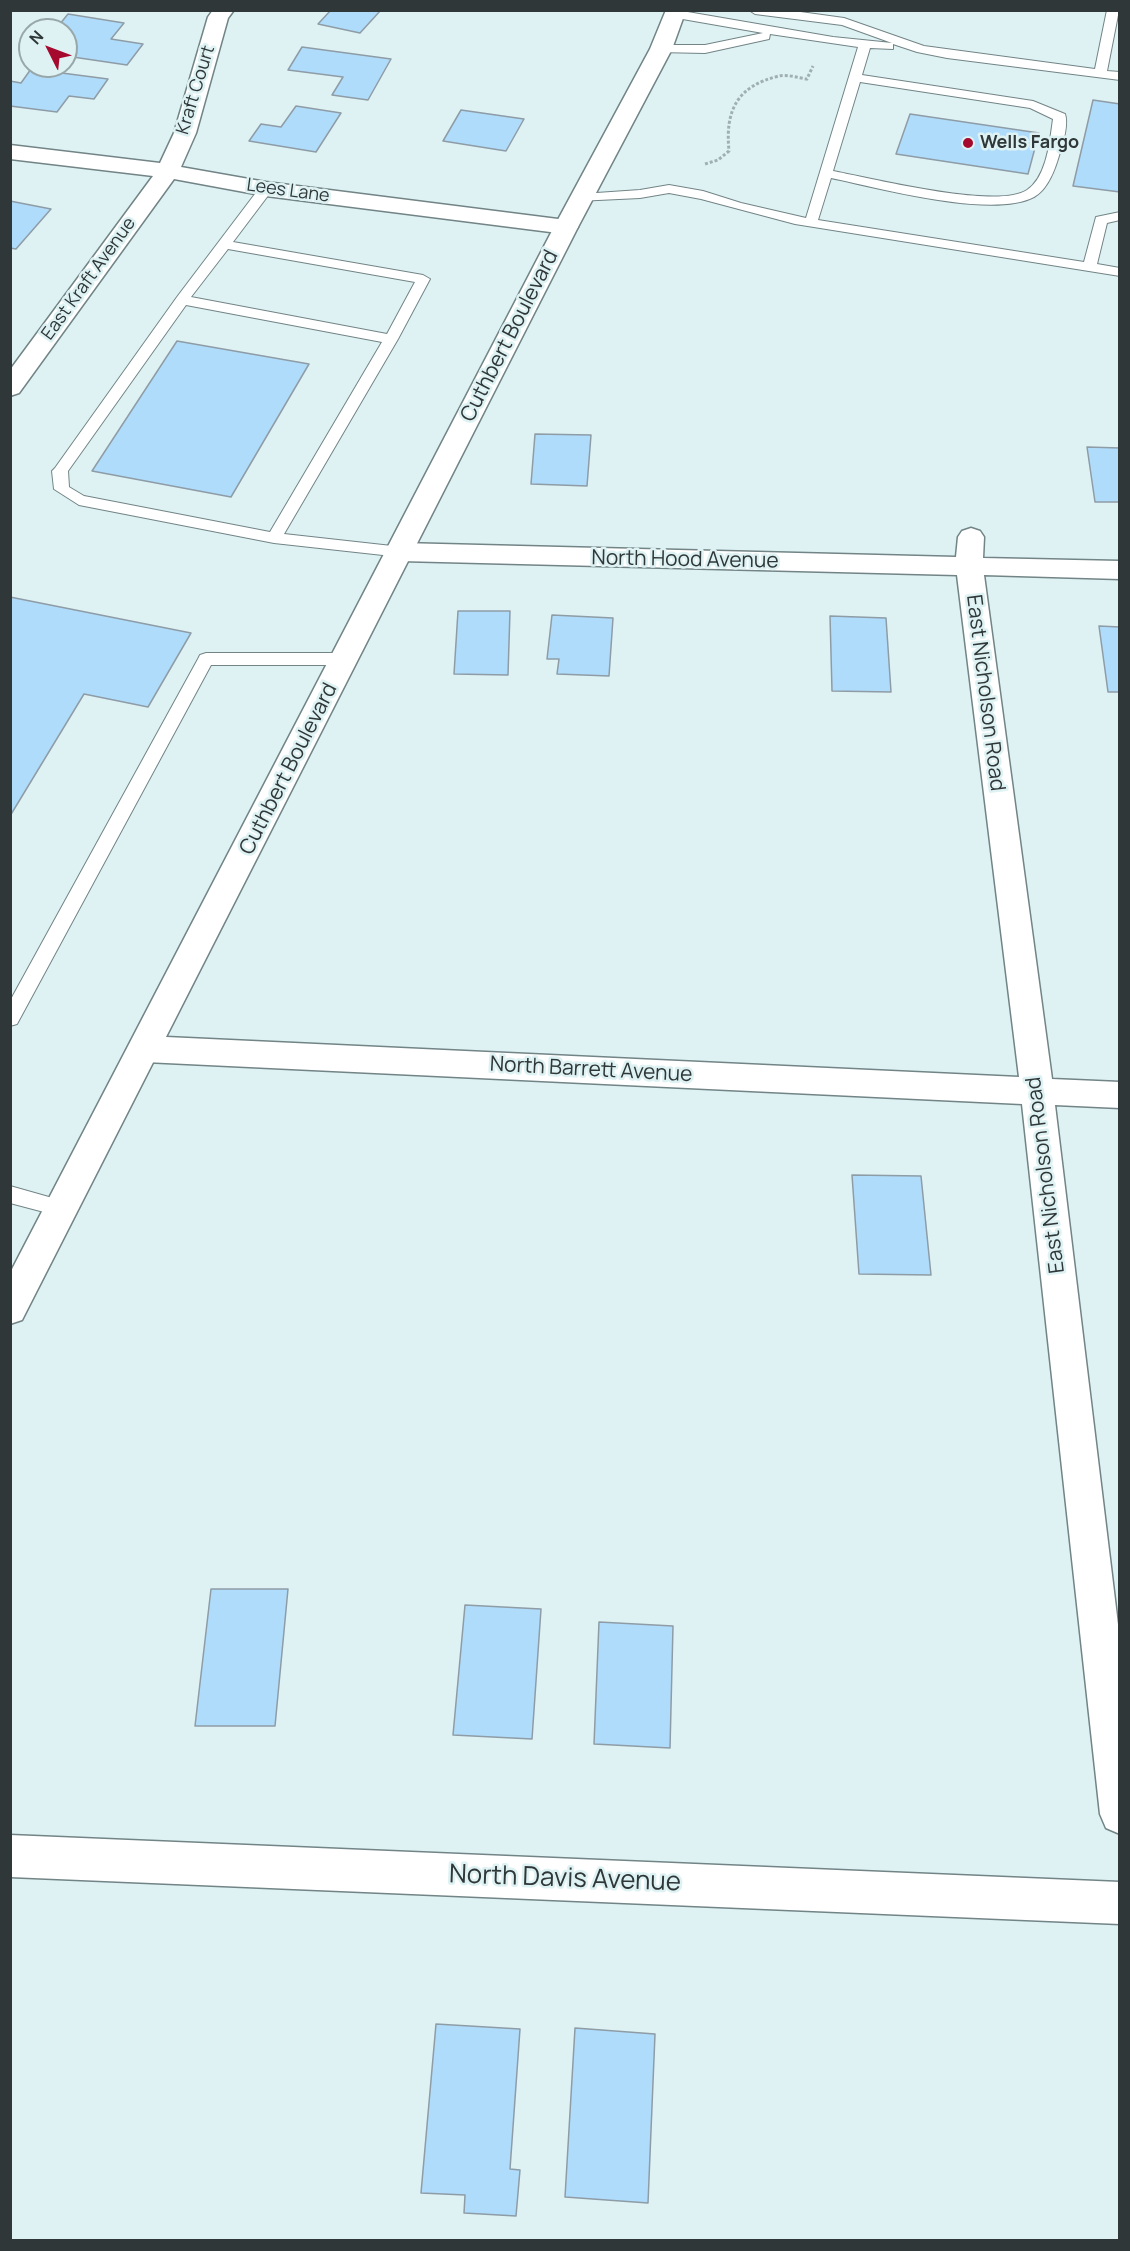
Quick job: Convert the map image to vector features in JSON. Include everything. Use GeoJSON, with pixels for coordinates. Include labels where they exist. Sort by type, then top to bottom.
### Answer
{"type":"FeatureCollection","features":[{"type":"Feature","properties":{"kind":"street","name":"Kraft Court"},"geometry":{"type":"LineString","coordinates":[[168,171],[185,133],[218,17],[224,10]]}},
{"type":"Feature","properties":{"kind":"street","name":"Cuthbert Boulevard"},"geometry":{"type":"LineString","coordinates":[[10,1309],[146,1049],[566,227],[661,48],[675,12]]}},
{"type":"Feature","properties":{"kind":"street","name":"Lees Lane"},"geometry":{"type":"LineString","coordinates":[[10,152],[168,171],[266,189],[566,227]]}},
{"type":"Feature","properties":{"kind":"street","name":"East Kraft Avenue"},"geometry":{"type":"LineString","coordinates":[[10,388],[168,171]]}},
{"type":"Feature","properties":{"kind":"street","name":"North Hood Avenue"},"geometry":{"type":"LineString","coordinates":[[400,552],[970,552],[1119,570]]}},
{"type":"Feature","properties":{"kind":"street","name":"East Nicholson Road"},"geometry":{"type":"LineString","coordinates":[[970,552],[1037,1091],[1119,1814]]}},
{"type":"Feature","properties":{"kind":"street","name":"North Barrett Avenue"},"geometry":{"type":"LineString","coordinates":[[146,1049],[1119,1095]]}},
{"type":"Feature","properties":{"kind":"street","name":"North Davis Avenue"},"geometry":{"type":"LineString","coordinates":[[10,1856],[1119,1903]]}},
{"type":"Feature","properties":{"kind":"lane"},"geometry":{"type":"LineString","coordinates":[[755,10],[844,22],[921,49]]}},
{"type":"Feature","properties":{"kind":"lane"},"geometry":{"type":"LineString","coordinates":[[790,10],[802,16]]}},
{"type":"Feature","properties":{"kind":"lane"},"geometry":{"type":"LineString","coordinates":[[1100,74],[1113,10]]}},
{"type":"Feature","properties":{"kind":"lane"},"geometry":{"type":"LineString","coordinates":[[675,12],[783,33],[1119,76]]}},
{"type":"Feature","properties":{"kind":"lane"},"geometry":{"type":"LineString","coordinates":[[661,48],[705,49],[741,39],[783,33]]}},
{"type":"Feature","properties":{"kind":"lane"},"geometry":{"type":"LineString","coordinates":[[811,222],[865,44]]}},
{"type":"Feature","properties":{"kind":"lane"},"geometry":{"type":"LineString","coordinates":[[826,173],[941,195],[996,202],[1013,201],[1031,195],[1042,181],[1058,141],[1060,117],[1033,105],[855,78]]}},
{"type":"Feature","properties":{"kind":"lane"},"geometry":{"type":"LineString","coordinates":[[266,189],[182,300],[60,471],[63,489],[79,500],[274,538],[400,552]]}},
{"type":"Feature","properties":{"kind":"lane"},"geometry":{"type":"LineString","coordinates":[[582,198],[640,194],[669,189],[703,195],[795,220],[1119,272]]}},
{"type":"Feature","properties":{"kind":"lane"},"geometry":{"type":"LineString","coordinates":[[1089,268],[1101,220],[1119,216]]}},
{"type":"Feature","properties":{"kind":"lane"},"geometry":{"type":"LineString","coordinates":[[224,244],[423,279],[391,339],[274,538]]}},
{"type":"Feature","properties":{"kind":"lane"},"geometry":{"type":"LineString","coordinates":[[182,300],[391,339]]}},
{"type":"Feature","properties":{"kind":"lane"},"geometry":{"type":"LineString","coordinates":[[10,1019],[206,659],[345,659]]}},
{"type":"Feature","properties":{"kind":"lane"},"geometry":{"type":"LineString","coordinates":[[10,1194],[63,1209]]}},
{"type":"Feature","properties":{"kind":"path"},"geometry":{"type":"LineString","coordinates":[[704,165],[718,160],[729,151],[727,131],[732,107],[741,94],[781,75],[807,79],[814,63]]}},
{"type":"Feature","properties":{"kind":"building"},"geometry":{"type":"Polygon","coordinates":[[[331,10],[381,10],[360,33],[318,24],[331,10]]]}},
{"type":"Feature","properties":{"kind":"building"},"geometry":{"type":"Polygon","coordinates":[[[68,14],[124,23],[111,39],[143,44],[127,65],[78,58],[78,18],[65,18],[68,14]]]}},
{"type":"Feature","properties":{"kind":"building"},"geometry":{"type":"Polygon","coordinates":[[[302,47],[391,59],[368,100],[332,95],[343,77],[288,70],[302,47]]]}},
{"type":"Feature","properties":{"kind":"building"},"geometry":{"type":"Polygon","coordinates":[[[78,75],[108,79],[94,99],[69,96],[57,112],[10,106],[10,81],[21,83],[25,78],[78,78],[78,75]]]}},
{"type":"Feature","properties":{"kind":"building"},"geometry":{"type":"Polygon","coordinates":[[[1093,100],[1120,104],[1120,192],[1073,186],[1093,100]]]}},
{"type":"Feature","properties":{"kind":"building"},"geometry":{"type":"Polygon","coordinates":[[[296,106],[341,113],[316,152],[249,141],[261,124],[281,127],[296,106]]]}},
{"type":"Feature","properties":{"kind":"building"},"geometry":{"type":"Polygon","coordinates":[[[461,110],[524,119],[506,151],[443,141],[461,110]]]}},
{"type":"Feature","properties":{"kind":"building","name":"Wells Fargo"},"geometry":{"type":"Polygon","coordinates":[[[910,114],[1039,133],[1028,174],[896,154],[910,114]]]}},
{"type":"Feature","properties":{"kind":"building"},"geometry":{"type":"Polygon","coordinates":[[[10,201],[51,209],[16,249],[10,248],[10,201]]]}},
{"type":"Feature","properties":{"kind":"building"},"geometry":{"type":"Polygon","coordinates":[[[177,341],[309,364],[231,497],[92,471],[177,341]]]}},
{"type":"Feature","properties":{"kind":"building"},"geometry":{"type":"Polygon","coordinates":[[[535,434],[591,435],[587,486],[531,484],[535,434]]]}},
{"type":"Feature","properties":{"kind":"building"},"geometry":{"type":"Polygon","coordinates":[[[1087,447],[1120,448],[1120,502],[1095,502],[1087,447]]]}},
{"type":"Feature","properties":{"kind":"building"},"geometry":{"type":"Polygon","coordinates":[[[10,597],[191,633],[148,707],[84,694],[10,816],[10,597]]]}},
{"type":"Feature","properties":{"kind":"building"},"geometry":{"type":"Polygon","coordinates":[[[458,611],[510,611],[508,675],[454,674],[458,611]]]}},
{"type":"Feature","properties":{"kind":"building"},"geometry":{"type":"Polygon","coordinates":[[[552,615],[613,618],[609,676],[557,674],[559,659],[547,659],[552,615]]]}},
{"type":"Feature","properties":{"kind":"building"},"geometry":{"type":"Polygon","coordinates":[[[830,616],[886,618],[891,692],[832,691],[830,616]]]}},
{"type":"Feature","properties":{"kind":"building"},"geometry":{"type":"Polygon","coordinates":[[[1099,626],[1120,627],[1120,692],[1108,692],[1099,626]]]}},
{"type":"Feature","properties":{"kind":"building"},"geometry":{"type":"Polygon","coordinates":[[[852,1175],[921,1176],[931,1275],[859,1274],[852,1175]]]}},
{"type":"Feature","properties":{"kind":"building"},"geometry":{"type":"Polygon","coordinates":[[[211,1589],[288,1589],[275,1726],[195,1726],[211,1589]]]}},
{"type":"Feature","properties":{"kind":"building"},"geometry":{"type":"Polygon","coordinates":[[[465,1605],[541,1609],[532,1739],[453,1735],[465,1605]]]}},
{"type":"Feature","properties":{"kind":"building"},"geometry":{"type":"Polygon","coordinates":[[[599,1622],[673,1626],[670,1748],[594,1744],[599,1622]]]}},
{"type":"Feature","properties":{"kind":"building"},"geometry":{"type":"Polygon","coordinates":[[[436,2024],[520,2029],[510,2169],[520,2170],[516,2216],[464,2213],[465,2195],[421,2193],[436,2024]]]}},
{"type":"Feature","properties":{"kind":"building"},"geometry":{"type":"Polygon","coordinates":[[[575,2028],[655,2034],[648,2203],[565,2197],[575,2028]]]}},
{"type":"Feature","properties":{"kind":"place","name":"Wells Fargo"},"geometry":{"type":"Point","coordinates":[968,143]}}]}
